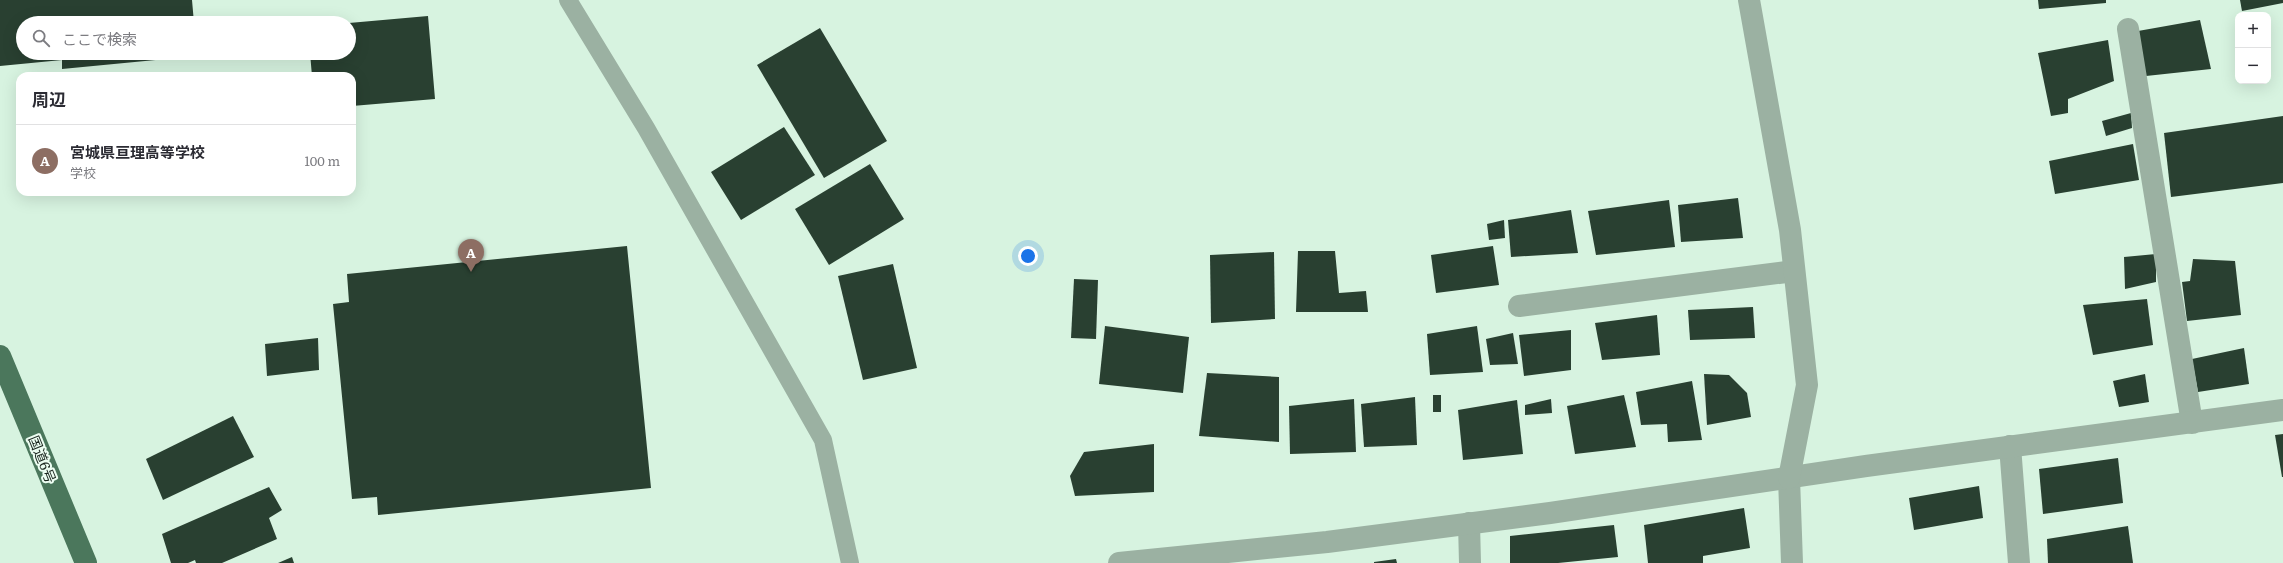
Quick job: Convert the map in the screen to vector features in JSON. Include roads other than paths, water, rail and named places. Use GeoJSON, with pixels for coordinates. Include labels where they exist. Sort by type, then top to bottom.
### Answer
{"type":"FeatureCollection","features":[{"type":"Feature","properties":{"kind":"highway","name":"国道6号"},"geometry":{"type":"LineString","coordinates":[[0,356],[86,563]]}},
{"type":"Feature","properties":{"kind":"street"},"geometry":{"type":"LineString","coordinates":[[1749,0],[1790,230],[1807,385],[1789,478],[1792,563]]}},
{"type":"Feature","properties":{"kind":"street"},"geometry":{"type":"LineString","coordinates":[[2128,29],[2192,423]]}},
{"type":"Feature","properties":{"kind":"street"},"geometry":{"type":"LineString","coordinates":[[1520,306],[1794,271]]}},
{"type":"Feature","properties":{"kind":"street"},"geometry":{"type":"LineString","coordinates":[[1119,563],[1157,561],[1327,542],[2010,446],[2283,410]]}},
{"type":"Feature","properties":{"kind":"street"},"geometry":{"type":"LineString","coordinates":[[2010,446],[2019,563]]}},
{"type":"Feature","properties":{"kind":"street"},"geometry":{"type":"LineString","coordinates":[[1469,523],[1470,563]]}},
{"type":"Feature","properties":{"kind":"lane"},"geometry":{"type":"LineString","coordinates":[[568,0],[646,128],[823,440],[850,563]]}},
{"type":"Feature","properties":{"kind":"place","name":"宮城県亘理高等学校"},"geometry":{"type":"Point","coordinates":[471,272]}}]}
